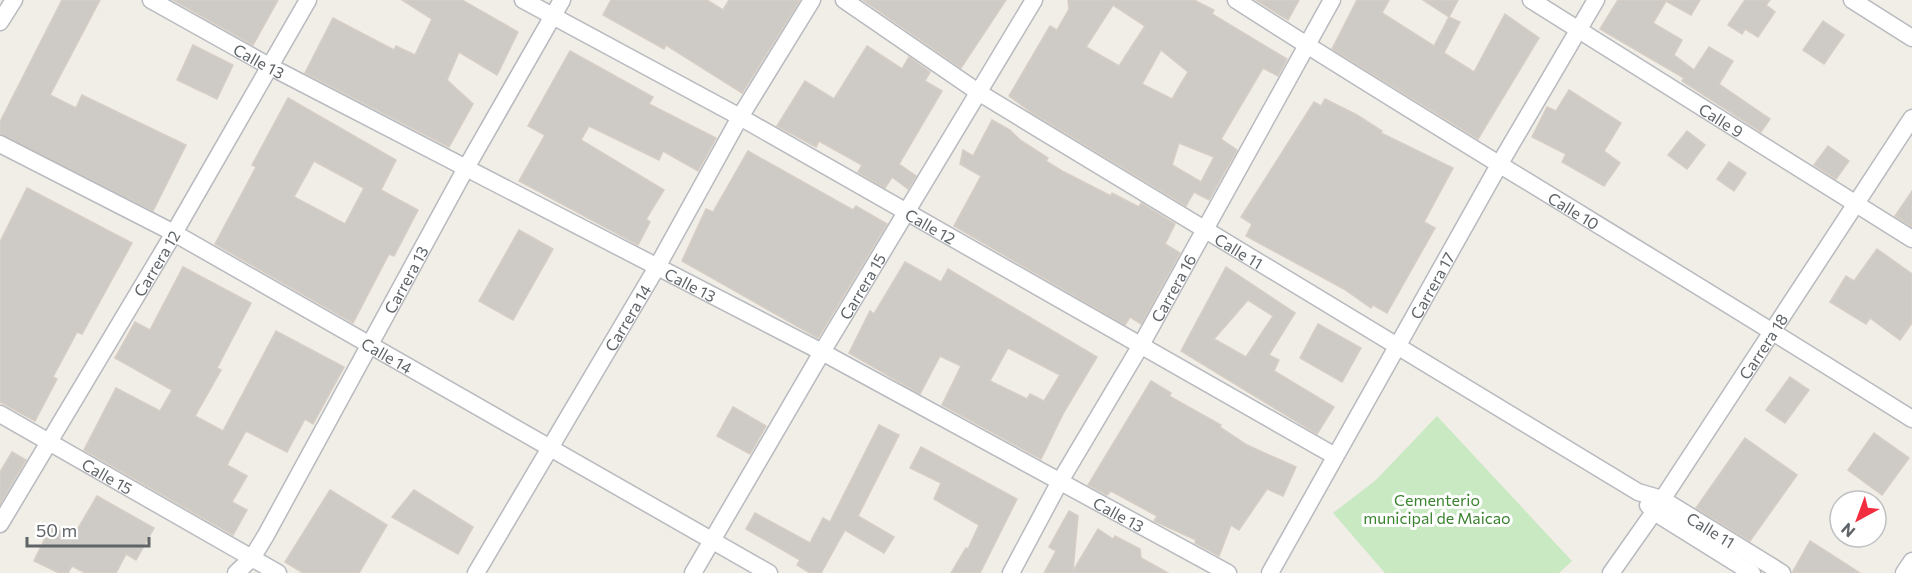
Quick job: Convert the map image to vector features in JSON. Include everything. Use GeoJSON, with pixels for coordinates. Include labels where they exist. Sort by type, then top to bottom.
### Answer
{"type":"FeatureCollection","features":[{"type":"Feature","properties":{"kind":"street"},"geometry":{"type":"LineString","coordinates":[[0,22],[14,0]]}},
{"type":"Feature","properties":{"kind":"street","name":"Calle 13"},"geometry":{"type":"LineString","coordinates":[[151,0],[269,66],[822,352],[1228,573]]}},
{"type":"Feature","properties":{"kind":"street","name":"Carrera 12"},"geometry":{"type":"LineString","coordinates":[[0,524],[174,233],[308,0]]}},
{"type":"Feature","properties":{"kind":"street","name":"Calle 12"},"geometry":{"type":"LineString","coordinates":[[524,0],[908,211],[1335,456]]}},
{"type":"Feature","properties":{"kind":"street","name":"Carrera 13"},"geometry":{"type":"LineString","coordinates":[[236,573],[251,566],[369,344],[562,0]]}},
{"type":"Feature","properties":{"kind":"street","name":"Carrera 14"},"geometry":{"type":"LineString","coordinates":[[476,573],[657,267],[740,117],[812,0]]}},
{"type":"Feature","properties":{"kind":"street","name":"Calle 11"},"geometry":{"type":"LineString","coordinates":[[844,0],[978,92],[1399,344],[1638,492],[1752,573]]}},
{"type":"Feature","properties":{"kind":"street","name":"Carrera 15"},"geometry":{"type":"LineString","coordinates":[[693,573],[822,352],[1034,0]]}},
{"type":"Feature","properties":{"kind":"street","name":"Calle 10"},"geometry":{"type":"LineString","coordinates":[[1236,0],[1499,165],[1772,330],[1912,418]]}},
{"type":"Feature","properties":{"kind":"street","name":"Carrera 16"},"geometry":{"type":"LineString","coordinates":[[1011,573],[1059,483],[1141,345],[1332,0]]}},
{"type":"Feature","properties":{"kind":"street","name":"Calle 9"},"geometry":{"type":"LineString","coordinates":[[1531,0],[1912,239]]}},
{"type":"Feature","properties":{"kind":"street","name":"Carrera 17"},"geometry":{"type":"LineString","coordinates":[[1270,573],[1499,165],[1580,31],[1596,0]]}},
{"type":"Feature","properties":{"kind":"street"},"geometry":{"type":"LineString","coordinates":[[1852,0],[1912,38]]}},
{"type":"Feature","properties":{"kind":"street","name":"Carrera 18"},"geometry":{"type":"LineString","coordinates":[[1611,573],[1658,506],[1912,118]]}},
{"type":"Feature","properties":{"kind":"street","name":"Calle 14"},"geometry":{"type":"LineString","coordinates":[[0,144],[174,233],[769,573]]}},
{"type":"Feature","properties":{"kind":"street","name":"Calle 15"},"geometry":{"type":"LineString","coordinates":[[0,414],[251,566],[278,573]]}},
{"type":"Feature","properties":{"kind":"street","name":"Calle 11"},"geometry":{"type":"LineString","coordinates":[[1658,506],[1782,573]]}},
{"type":"Feature","properties":{"kind":"street"},"geometry":{"type":"LineString","coordinates":[[1904,573],[1912,561]]}},
{"type":"Feature","properties":{"kind":"green space","name":"Cementerio municipal de Maicao"},"geometry":{"type":"Polygon","coordinates":[[[1437,416],[1572,561],[1559,573],[1385,573],[1333,513],[1376,480],[1437,416]]]}},
{"type":"Feature","properties":{"kind":"building"},"geometry":{"type":"Polygon","coordinates":[[[62,0],[100,0],[50,95],[76,108],[82,95],[186,145],[153,211],[0,134],[0,122],[62,0]]]}},
{"type":"Feature","properties":{"kind":"building"},"geometry":{"type":"Polygon","coordinates":[[[173,0],[278,0],[253,45],[173,0]]]}},
{"type":"Feature","properties":{"kind":"building"},"geometry":{"type":"Polygon","coordinates":[[[402,0],[462,0],[518,32],[497,75],[459,52],[447,80],[473,104],[449,147],[305,73],[333,18],[394,50],[396,46],[415,55],[432,19],[402,0]]]}},
{"type":"Feature","properties":{"kind":"building"},"geometry":{"type":"Polygon","coordinates":[[[611,0],[707,0],[723,10],[729,0],[800,0],[742,93],[666,45],[664,49],[603,15],[611,0]]]}},
{"type":"Feature","properties":{"kind":"building"},"geometry":{"type":"Polygon","coordinates":[[[863,0],[1006,0],[961,68],[863,0]]]}},
{"type":"Feature","properties":{"kind":"building"},"geometry":{"type":"Polygon","coordinates":[[[1068,0],[1194,0],[1214,10],[1212,14],[1287,59],[1278,76],[1263,68],[1221,139],[1237,150],[1209,200],[1194,192],[1186,206],[1031,112],[1009,96],[1050,26],[1057,30],[1069,9],[1068,0]],[[1113,5],[1086,47],[1119,66],[1145,26],[1113,5]],[[1161,50],[1142,84],[1172,99],[1188,72],[1161,50]],[[1179,143],[1172,165],[1201,182],[1214,157],[1179,143]]]}},
{"type":"Feature","properties":{"kind":"building"},"geometry":{"type":"Polygon","coordinates":[[[1256,0],[1299,0],[1288,20],[1256,0]]]}},
{"type":"Feature","properties":{"kind":"building"},"geometry":{"type":"Polygon","coordinates":[[[1357,0],[1389,0],[1382,13],[1434,46],[1449,17],[1460,22],[1444,53],[1474,72],[1505,14],[1539,38],[1478,139],[1332,49],[1357,0]]]}},
{"type":"Feature","properties":{"kind":"building"},"geometry":{"type":"Polygon","coordinates":[[[1423,0],[1458,0],[1449,17],[1423,0]]]}},
{"type":"Feature","properties":{"kind":"building"},"geometry":{"type":"Polygon","coordinates":[[[1618,0],[1700,0],[1691,15],[1666,1],[1653,23],[1682,40],[1674,55],[1694,70],[1709,47],[1733,61],[1719,84],[1770,119],[1761,132],[1682,81],[1684,78],[1600,29],[1618,0]]]}},
{"type":"Feature","properties":{"kind":"building"},"geometry":{"type":"Polygon","coordinates":[[[1745,0],[1770,0],[1766,5],[1775,12],[1758,37],[1745,29],[1742,34],[1728,25],[1745,0]]]}},
{"type":"Feature","properties":{"kind":"building"},"geometry":{"type":"Polygon","coordinates":[[[1823,21],[1844,35],[1824,64],[1803,50],[1823,21]]]}},
{"type":"Feature","properties":{"kind":"building"},"geometry":{"type":"Polygon","coordinates":[[[193,45],[233,65],[217,99],[177,80],[193,45]]]}},
{"type":"Feature","properties":{"kind":"building"},"geometry":{"type":"Polygon","coordinates":[[[867,46],[902,69],[909,57],[930,72],[925,81],[942,91],[899,164],[916,176],[908,189],[892,177],[885,188],[858,172],[862,165],[819,141],[816,147],[777,126],[805,81],[834,99],[867,46]]]}},
{"type":"Feature","properties":{"kind":"building"},"geometry":{"type":"Polygon","coordinates":[[[570,51],[653,97],[649,104],[716,138],[698,171],[663,151],[659,160],[589,126],[581,140],[664,190],[646,219],[650,222],[638,245],[519,181],[545,135],[528,126],[570,51]]]}},
{"type":"Feature","properties":{"kind":"building"},"geometry":{"type":"Polygon","coordinates":[[[1569,90],[1621,123],[1604,151],[1620,163],[1604,186],[1562,162],[1566,154],[1532,137],[1547,107],[1556,111],[1569,90]]]}},
{"type":"Feature","properties":{"kind":"building"},"geometry":{"type":"Polygon","coordinates":[[[288,98],[396,160],[381,190],[418,210],[394,256],[389,254],[353,323],[215,244],[256,167],[252,165],[288,98]],[[314,161],[294,197],[345,224],[364,188],[314,161]]]}},
{"type":"Feature","properties":{"kind":"building"},"geometry":{"type":"Polygon","coordinates":[[[1325,99],[1357,115],[1382,131],[1381,133],[1453,168],[1424,222],[1435,228],[1387,313],[1373,305],[1371,308],[1344,289],[1246,236],[1252,224],[1241,217],[1314,102],[1321,106],[1325,99]]]}},
{"type":"Feature","properties":{"kind":"building"},"geometry":{"type":"Polygon","coordinates":[[[992,120],[1010,130],[1020,140],[1048,158],[1046,161],[1062,171],[1111,196],[1112,193],[1139,207],[1141,203],[1175,224],[1165,244],[1180,253],[1141,324],[1130,317],[1125,325],[954,226],[981,176],[960,164],[963,150],[973,156],[992,120]]]}},
{"type":"Feature","properties":{"kind":"building"},"geometry":{"type":"Polygon","coordinates":[[[1687,131],[1705,145],[1687,169],[1668,155],[1687,131]]]}},
{"type":"Feature","properties":{"kind":"building"},"geometry":{"type":"Polygon","coordinates":[[[1828,146],[1849,161],[1836,179],[1814,165],[1828,146]]]}},
{"type":"Feature","properties":{"kind":"building"},"geometry":{"type":"Polygon","coordinates":[[[748,151],[853,210],[856,206],[887,224],[818,338],[682,261],[706,209],[713,212],[748,151]]]}},
{"type":"Feature","properties":{"kind":"building"},"geometry":{"type":"Polygon","coordinates":[[[1729,162],[1746,173],[1734,191],[1717,179],[1729,162]]]}},
{"type":"Feature","properties":{"kind":"building"},"geometry":{"type":"Polygon","coordinates":[[[27,188],[132,243],[82,334],[77,332],[53,377],[57,379],[35,421],[0,402],[0,242],[27,188]]]}},
{"type":"Feature","properties":{"kind":"building"},"geometry":{"type":"Polygon","coordinates":[[[1912,191],[1912,227],[1895,216],[1912,191]]]}},
{"type":"Feature","properties":{"kind":"building"},"geometry":{"type":"Polygon","coordinates":[[[519,230],[553,249],[513,320],[479,301],[519,230]]]}},
{"type":"Feature","properties":{"kind":"building"},"geometry":{"type":"Polygon","coordinates":[[[1877,249],[1912,274],[1912,323],[1900,340],[1870,318],[1866,324],[1830,302],[1846,276],[1854,281],[1877,249]]]}},
{"type":"Feature","properties":{"kind":"building"},"geometry":{"type":"Polygon","coordinates":[[[905,262],[941,282],[948,269],[1097,357],[1064,412],[1041,459],[942,405],[961,366],[940,356],[920,394],[849,353],[870,311],[874,314],[905,262]],[[1008,348],[990,381],[1027,399],[1030,394],[1044,401],[1060,375],[1008,348]]]}},
{"type":"Feature","properties":{"kind":"building"},"geometry":{"type":"Polygon","coordinates":[[[183,267],[251,303],[217,368],[221,370],[195,416],[223,431],[276,331],[344,367],[313,424],[305,419],[287,452],[246,431],[227,465],[247,476],[232,502],[247,510],[233,535],[84,450],[116,388],[160,411],[172,390],[115,358],[135,322],[150,330],[183,267]]]}},
{"type":"Feature","properties":{"kind":"building"},"geometry":{"type":"Polygon","coordinates":[[[1226,267],[1295,313],[1269,355],[1279,360],[1274,371],[1334,407],[1317,434],[1181,351],[1226,267]],[[1248,300],[1214,339],[1246,357],[1273,316],[1248,300]]]}},
{"type":"Feature","properties":{"kind":"building"},"geometry":{"type":"Polygon","coordinates":[[[1318,324],[1361,348],[1342,382],[1300,358],[1318,324]]]}},
{"type":"Feature","properties":{"kind":"building"},"geometry":{"type":"Polygon","coordinates":[[[1790,377],[1809,390],[1785,423],[1766,410],[1790,377]]]}},
{"type":"Feature","properties":{"kind":"building"},"geometry":{"type":"Polygon","coordinates":[[[1151,381],[1171,393],[1169,396],[1221,425],[1220,427],[1247,445],[1296,467],[1283,496],[1267,489],[1239,530],[1231,525],[1219,556],[1195,543],[1196,540],[1154,521],[1157,516],[1111,491],[1107,495],[1088,485],[1151,381]]]}},
{"type":"Feature","properties":{"kind":"building"},"geometry":{"type":"Polygon","coordinates":[[[733,407],[766,426],[750,454],[717,436],[733,407]]]}},
{"type":"Feature","properties":{"kind":"building"},"geometry":{"type":"Polygon","coordinates":[[[879,425],[899,435],[858,516],[894,537],[884,553],[845,530],[821,573],[810,573],[797,565],[800,560],[746,529],[755,513],[810,543],[823,518],[830,522],[879,425]]]}},
{"type":"Feature","properties":{"kind":"building"},"geometry":{"type":"Polygon","coordinates":[[[1874,433],[1909,458],[1886,489],[1874,489],[1848,470],[1874,433]]]}},
{"type":"Feature","properties":{"kind":"building"},"geometry":{"type":"Polygon","coordinates":[[[1745,438],[1797,475],[1750,541],[1696,508],[1745,438]]]}},
{"type":"Feature","properties":{"kind":"building"},"geometry":{"type":"Polygon","coordinates":[[[921,447],[1017,499],[980,573],[951,573],[966,548],[968,549],[979,525],[934,499],[941,483],[910,468],[921,447]]]}},
{"type":"Feature","properties":{"kind":"building"},"geometry":{"type":"Polygon","coordinates":[[[12,452],[26,460],[0,504],[0,472],[12,452]]]}},
{"type":"Feature","properties":{"kind":"building"},"geometry":{"type":"Polygon","coordinates":[[[330,490],[387,525],[359,573],[303,573],[285,562],[330,490]]]}},
{"type":"Feature","properties":{"kind":"building"},"geometry":{"type":"Polygon","coordinates":[[[414,490],[473,527],[458,554],[392,517],[414,490]]]}},
{"type":"Feature","properties":{"kind":"building"},"geometry":{"type":"Polygon","coordinates":[[[97,496],[154,528],[136,560],[126,554],[116,573],[85,573],[72,566],[68,573],[59,573],[34,561],[51,526],[73,537],[97,496]]]}},
{"type":"Feature","properties":{"kind":"building"},"geometry":{"type":"Polygon","coordinates":[[[1069,511],[1078,516],[1073,571],[1098,529],[1113,539],[1115,536],[1140,549],[1141,558],[1168,573],[1044,573],[1056,551],[1049,547],[1069,511]]]}},
{"type":"Feature","properties":{"kind":"building"},"geometry":{"type":"Polygon","coordinates":[[[1810,541],[1860,573],[1792,573],[1810,541]]]}}]}
